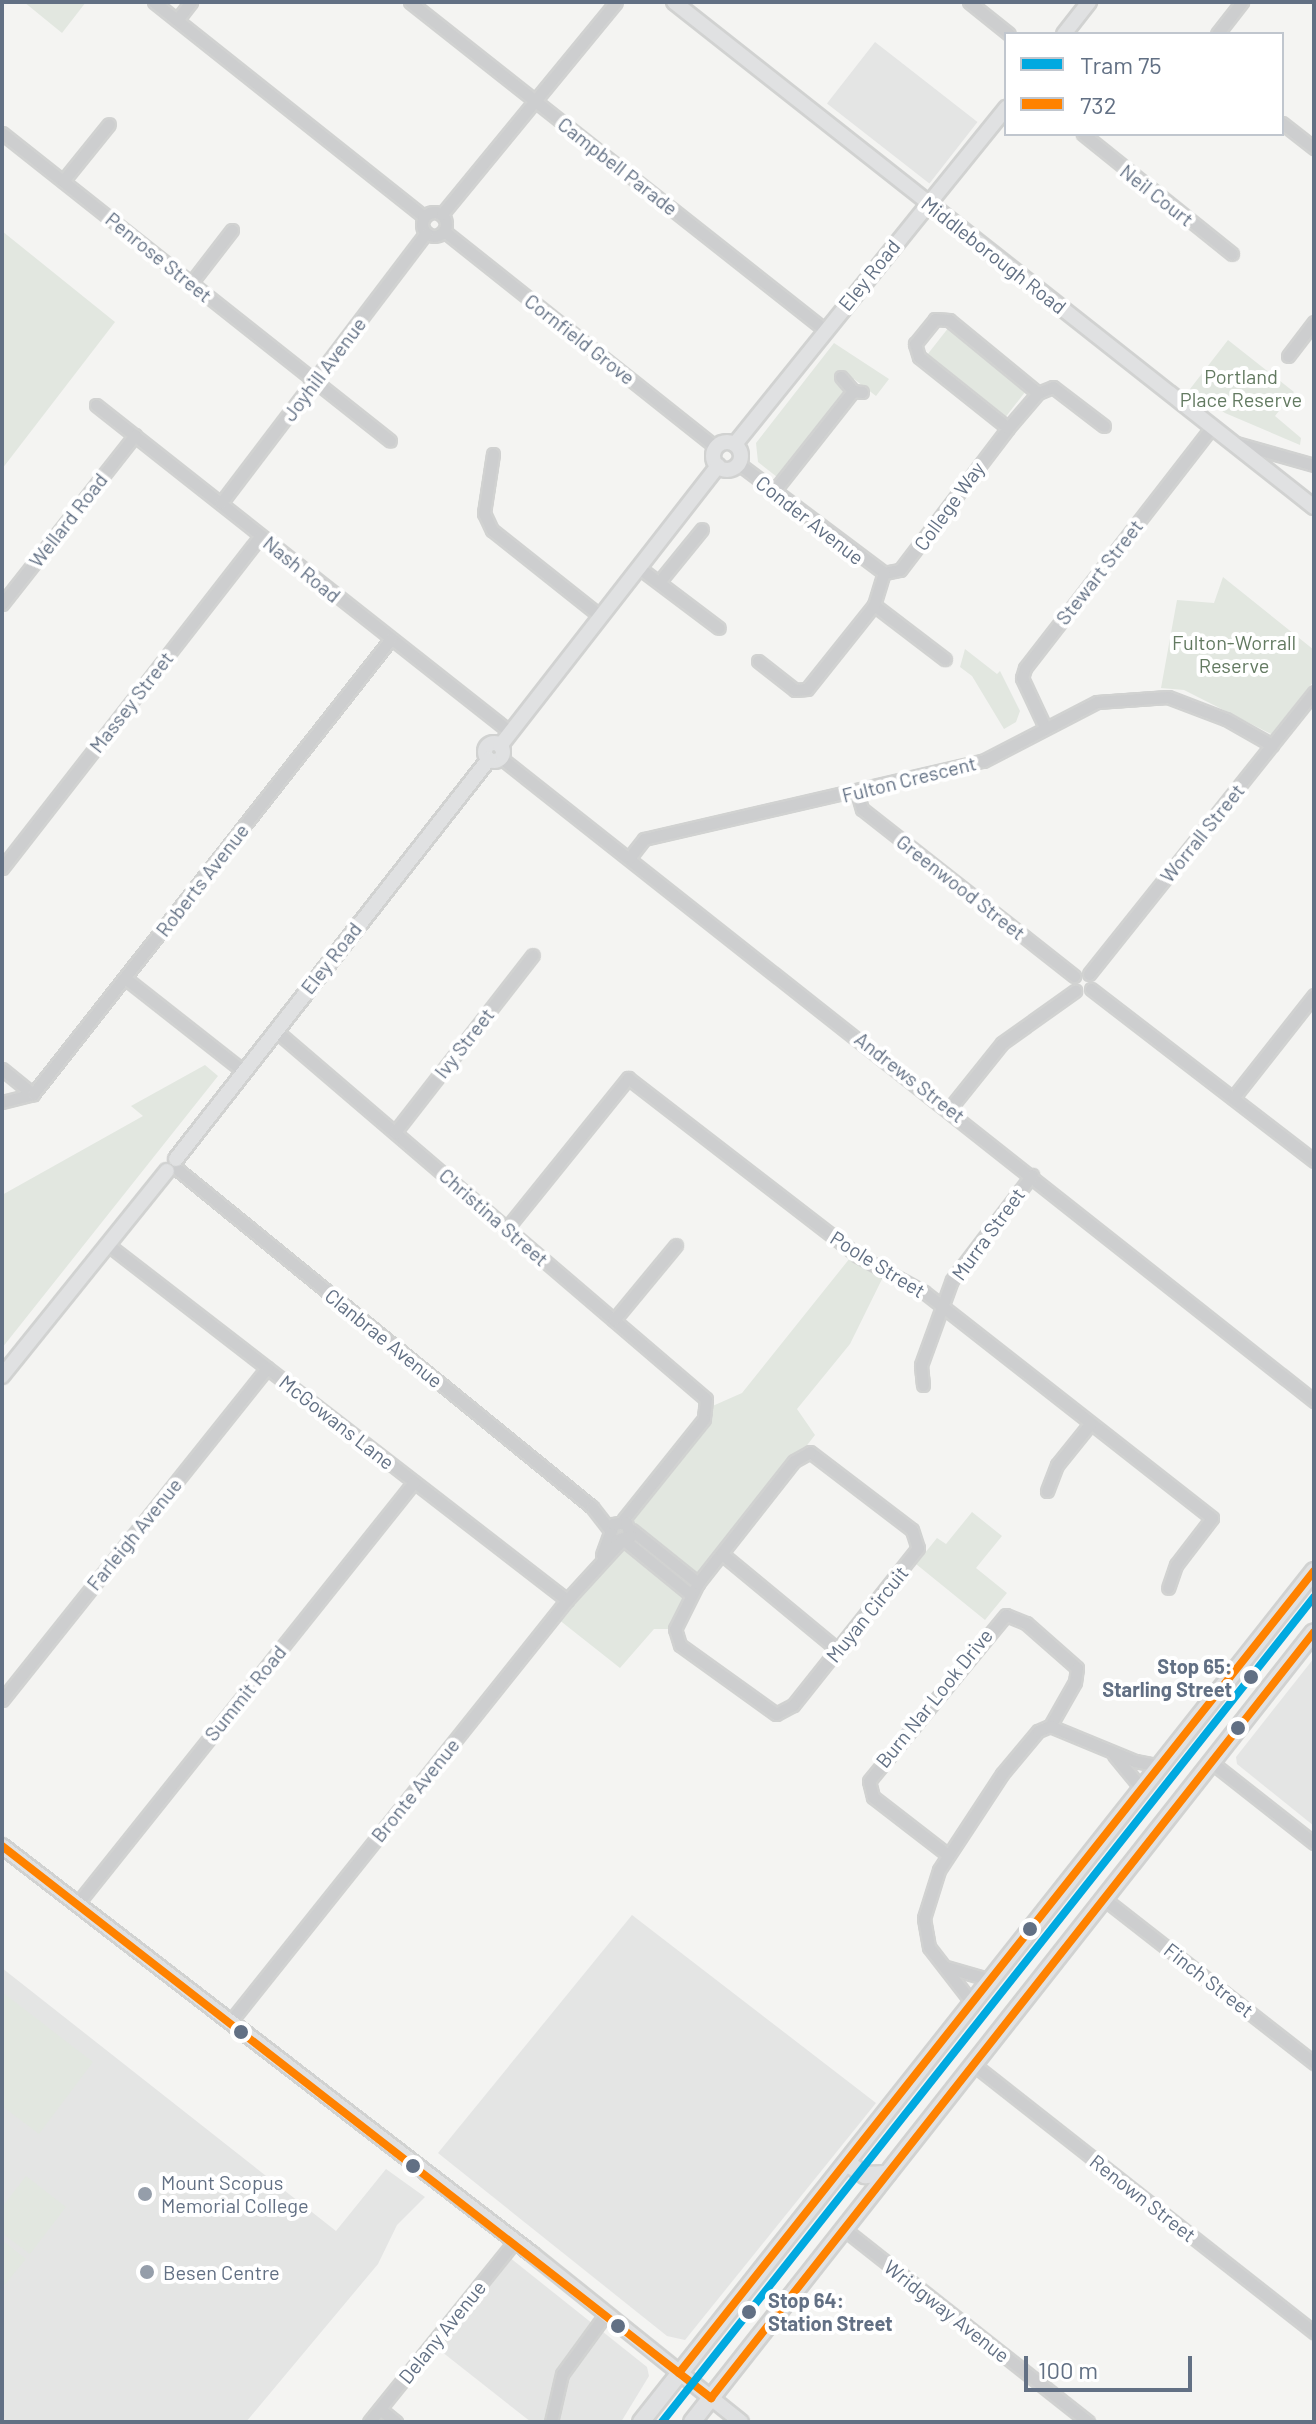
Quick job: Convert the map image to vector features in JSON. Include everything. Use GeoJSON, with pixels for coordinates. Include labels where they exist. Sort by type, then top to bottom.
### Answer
{"type":"FeatureCollection","features":[{"type":"Feature","properties":{"kind":"highway"},"geometry":{"type":"LineString","coordinates":[[641,2422],[1314,1571]]}},
{"type":"Feature","properties":{"kind":"highway"},"geometry":{"type":"LineString","coordinates":[[692,2422],[1314,1632]]}},
{"type":"Feature","properties":{"kind":"highway"},"geometry":{"type":"LineString","coordinates":[[847,2163],[865,2175],[887,2174]]}},
{"type":"Feature","properties":{"kind":"main road","name":"Middleborough Road"},"geometry":{"type":"LineString","coordinates":[[674,2],[1231,442],[1312,500]]}},
{"type":"Feature","properties":{"kind":"main road"},"geometry":{"type":"LineString","coordinates":[[1066,32],[1089,2]]}},
{"type":"Feature","properties":{"kind":"main road","name":"Eley Road"},"geometry":{"type":"LineString","coordinates":[[735,444],[1004,110]]}},
{"type":"Feature","properties":{"kind":"main road"},"geometry":{"type":"LineString","coordinates":[[735,444],[741,452],[739,464],[731,469],[718,466],[716,447],[735,444]]}},
{"type":"Feature","properties":{"kind":"main road","name":"Eley Road"},"geometry":{"type":"LineString","coordinates":[[2,1376],[173,1166],[243,1071],[497,754],[510,732],[718,466]]}},
{"type":"Feature","properties":{"kind":"main road"},"geometry":{"type":"LineString","coordinates":[[2,1846],[515,2241],[741,2422]]}},
{"type":"Feature","properties":{"kind":"street"},"geometry":{"type":"LineString","coordinates":[[154,2],[424,217],[426,233],[436,237],[444,231],[442,214]]}},
{"type":"Feature","properties":{"kind":"street"},"geometry":{"type":"LineString","coordinates":[[177,20],[191,2]]}},
{"type":"Feature","properties":{"kind":"street","name":"Campbell Parade"},"geometry":{"type":"LineString","coordinates":[[410,2],[825,330]]}},
{"type":"Feature","properties":{"kind":"street"},"geometry":{"type":"LineString","coordinates":[[424,217],[442,214],[537,103],[616,2]]}},
{"type":"Feature","properties":{"kind":"street"},"geometry":{"type":"LineString","coordinates":[[969,2],[1006,32]]}},
{"type":"Feature","properties":{"kind":"street"},"geometry":{"type":"LineString","coordinates":[[1219,32],[1242,2]]}},
{"type":"Feature","properties":{"kind":"street"},"geometry":{"type":"LineString","coordinates":[[63,181],[109,124]]}},
{"type":"Feature","properties":{"kind":"street"},"geometry":{"type":"LineString","coordinates":[[1284,125],[1314,148]]}},
{"type":"Feature","properties":{"kind":"street","name":"Penrose Street"},"geometry":{"type":"LineString","coordinates":[[2,133],[390,440]]}},
{"type":"Feature","properties":{"kind":"street","name":"Neil Court"},"geometry":{"type":"LineString","coordinates":[[1085,136],[1232,254]]}},
{"type":"Feature","properties":{"kind":"street"},"geometry":{"type":"LineString","coordinates":[[191,283],[232,230]]}},
{"type":"Feature","properties":{"kind":"street","name":"Cornfield Grove"},"geometry":{"type":"LineString","coordinates":[[444,231],[716,447]]}},
{"type":"Feature","properties":{"kind":"street","name":"Joyhill Avenue"},"geometry":{"type":"LineString","coordinates":[[221,503],[426,233]]}},
{"type":"Feature","properties":{"kind":"street"},"geometry":{"type":"LineString","coordinates":[[1008,428],[919,357],[915,344],[935,319],[949,320],[1038,393],[1053,387],[1104,426]]}},
{"type":"Feature","properties":{"kind":"street"},"geometry":{"type":"LineString","coordinates":[[1288,356],[1314,322]]}},
{"type":"Feature","properties":{"kind":"street"},"geometry":{"type":"LineString","coordinates":[[774,491],[857,392],[841,377]]}},
{"type":"Feature","properties":{"kind":"street","name":"College Way"},"geometry":{"type":"LineString","coordinates":[[884,573],[900,570],[1038,393]]}},
{"type":"Feature","properties":{"kind":"street","name":"Nash Road"},"geometry":{"type":"LineString","coordinates":[[96,405],[510,732]]}},
{"type":"Feature","properties":{"kind":"street","name":"Stewart Street"},"geometry":{"type":"LineString","coordinates":[[1044,725],[1022,678],[1025,668],[1212,427]]}},
{"type":"Feature","properties":{"kind":"street","name":"Wellard Road"},"geometry":{"type":"LineString","coordinates":[[2,604],[135,435]]}},
{"type":"Feature","properties":{"kind":"street"},"geometry":{"type":"LineString","coordinates":[[1231,442],[1314,465]]}},
{"type":"Feature","properties":{"kind":"street"},"geometry":{"type":"LineString","coordinates":[[493,454],[484,513],[492,530],[600,616]]}},
{"type":"Feature","properties":{"kind":"street","name":"Conder Avenue"},"geometry":{"type":"LineString","coordinates":[[739,464],[884,573]]}},
{"type":"Feature","properties":{"kind":"street"},"geometry":{"type":"LineString","coordinates":[[659,582],[702,529]]}},
{"type":"Feature","properties":{"kind":"street","name":"Massey Street"},"geometry":{"type":"LineString","coordinates":[[2,868],[260,536]]}},
{"type":"Feature","properties":{"kind":"street"},"geometry":{"type":"LineString","coordinates":[[638,567],[719,628]]}},
{"type":"Feature","properties":{"kind":"street"},"geometry":{"type":"LineString","coordinates":[[758,661],[795,690],[807,689],[874,605],[884,573]]}},
{"type":"Feature","properties":{"kind":"street"},"geometry":{"type":"LineString","coordinates":[[874,605],[945,659]]}},
{"type":"Feature","properties":{"kind":"street","name":"Roberts Avenue"},"geometry":{"type":"LineString","coordinates":[[33,1094],[390,640]]}},
{"type":"Feature","properties":{"kind":"street","name":"Worrall Street"},"geometry":{"type":"LineString","coordinates":[[1089,974],[1314,692]]}},
{"type":"Feature","properties":{"kind":"street","name":"Fulton Crescent"},"geometry":{"type":"LineString","coordinates":[[630,857],[644,839],[983,761],[1044,725],[1097,702],[1168,697],[1226,719],[1272,745]]}},
{"type":"Feature","properties":{"kind":"street","name":"Andrews Street"},"geometry":{"type":"LineString","coordinates":[[497,754],[950,1108],[1314,1401]]}},
{"type":"Feature","properties":{"kind":"street","name":"Greenwood Street"},"geometry":{"type":"LineString","coordinates":[[857,792],[862,809],[1074,976]]}},
{"type":"Feature","properties":{"kind":"street","name":"Ivy Street"},"geometry":{"type":"LineString","coordinates":[[395,1132],[533,955]]}},
{"type":"Feature","properties":{"kind":"street"},"geometry":{"type":"LineString","coordinates":[[1075,991],[1074,976],[1089,974],[1091,989]]}},
{"type":"Feature","properties":{"kind":"street"},"geometry":{"type":"LineString","coordinates":[[125,978],[243,1071]]}},
{"type":"Feature","properties":{"kind":"street"},"geometry":{"type":"LineString","coordinates":[[950,1108],[1002,1043],[1075,991],[1091,989],[1314,1161]]}},
{"type":"Feature","properties":{"kind":"street"},"geometry":{"type":"LineString","coordinates":[[1233,1098],[1314,995]]}},
{"type":"Feature","properties":{"kind":"street","name":"Christina Street"},"geometry":{"type":"LineString","coordinates":[[275,1030],[706,1399],[708,1408]]}},
{"type":"Feature","properties":{"kind":"street"},"geometry":{"type":"LineString","coordinates":[[2,1069],[33,1094]]}},
{"type":"Feature","properties":{"kind":"street","name":"Poole Street"},"geometry":{"type":"LineString","coordinates":[[507,1228],[628,1078],[858,1256],[941,1304],[1212,1518],[1176,1565],[1168,1588]]}},
{"type":"Feature","properties":{"kind":"street"},"geometry":{"type":"LineString","coordinates":[[2,1102],[33,1094]]}},
{"type":"Feature","properties":{"kind":"street","name":"Clanbrae Avenue"},"geometry":{"type":"LineString","coordinates":[[173,1166],[622,1530]]}},
{"type":"Feature","properties":{"kind":"street","name":"Murra Street"},"geometry":{"type":"LineString","coordinates":[[923,1385],[921,1365],[941,1304],[968,1256],[1032,1175]]}},
{"type":"Feature","properties":{"kind":"street","name":"McGowans Lane"},"geometry":{"type":"LineString","coordinates":[[107,1244],[567,1600]]}},
{"type":"Feature","properties":{"kind":"street"},"geometry":{"type":"LineString","coordinates":[[614,1320],[676,1245]]}},
{"type":"Feature","properties":{"kind":"street","name":"Farleigh Avenue"},"geometry":{"type":"LineString","coordinates":[[2,1700],[267,1368]]}},
{"type":"Feature","properties":{"kind":"street","name":"Bronte Avenue"},"geometry":{"type":"LineString","coordinates":[[230,2022],[601,1559],[708,1408]]}},
{"type":"Feature","properties":{"kind":"street"},"geometry":{"type":"LineString","coordinates":[[1047,1491],[1057,1465],[1090,1424]]}},
{"type":"Feature","properties":{"kind":"street","name":"Muyan Circuit"},"geometry":{"type":"LineString","coordinates":[[804,1453],[823,1457],[916,1535],[918,1548],[793,1705],[769,1713],[676,1638],[680,1611],[698,1583],[804,1453]]}},
{"type":"Feature","properties":{"kind":"street","name":"Summit Road"},"geometry":{"type":"LineString","coordinates":[[77,1904],[414,1482]]}},
{"type":"Feature","properties":{"kind":"street"},"geometry":{"type":"LineString","coordinates":[[622,1530],[698,1583]]}},
{"type":"Feature","properties":{"kind":"street"},"geometry":{"type":"LineString","coordinates":[[622,1530],[690,1594]]}},
{"type":"Feature","properties":{"kind":"street"},"geometry":{"type":"LineString","coordinates":[[722,1554],[838,1650]]}},
{"type":"Feature","properties":{"kind":"street","name":"Burn Nar Look Drive"},"geometry":{"type":"LineString","coordinates":[[948,1855],[873,1797],[869,1781],[1006,1615],[1026,1623],[1077,1668],[1075,1682],[1058,1705],[1050,1726]]}},
{"type":"Feature","properties":{"kind":"street"},"geometry":{"type":"LineString","coordinates":[[973,2004],[929,1947],[924,1918],[931,1885],[1002,1774],[1038,1731],[1050,1726],[1111,1752],[1161,1766]]}},
{"type":"Feature","properties":{"kind":"street"},"geometry":{"type":"LineString","coordinates":[[1111,1752],[1142,1789]]}},
{"type":"Feature","properties":{"kind":"street"},"geometry":{"type":"LineString","coordinates":[[1211,1762],[1314,1843]]}},
{"type":"Feature","properties":{"kind":"street","name":"Finch Street"},"geometry":{"type":"LineString","coordinates":[[1103,1898],[1314,2063]]}},
{"type":"Feature","properties":{"kind":"street"},"geometry":{"type":"LineString","coordinates":[[945,1967],[991,1980]]}},
{"type":"Feature","properties":{"kind":"street","name":"Renown Street"},"geometry":{"type":"LineString","coordinates":[[973,2064],[1314,2332]]}},
{"type":"Feature","properties":{"kind":"street","name":"Wridgway Avenue"},"geometry":{"type":"LineString","coordinates":[[844,2229],[1088,2422]]}},
{"type":"Feature","properties":{"kind":"street","name":"Delany Avenue"},"geometry":{"type":"LineString","coordinates":[[369,2422],[515,2241]]}},
{"type":"Feature","properties":{"kind":"street"},"geometry":{"type":"LineString","coordinates":[[551,2422],[562,2374],[605,2315]]}},
{"type":"Feature","properties":{"kind":"street"},"geometry":{"type":"LineString","coordinates":[[380,2409],[396,2422]]}},
{"type":"Feature","properties":{"kind":"shaded area"},"geometry":{"type":"Polygon","coordinates":[[[875,42],[977,122],[929,184],[827,103],[875,42]]]}},
{"type":"Feature","properties":{"kind":"shaded area"},"geometry":{"type":"Polygon","coordinates":[[[1314,1658],[1314,1826],[1237,1764],[1236,1757],[1314,1658]]]}},
{"type":"Feature","properties":{"kind":"shaded area"},"geometry":{"type":"Polygon","coordinates":[[[632,1915],[876,2103],[685,2340],[667,2336],[438,2153],[632,1915]]]}},
{"type":"Feature","properties":{"kind":"shaded area","name":"Mount Scopus Memorial College"},"geometry":{"type":"Polygon","coordinates":[[[2,1968],[336,2231],[386,2169],[425,2197],[397,2225],[378,2264],[246,2422],[2,2422],[2,1968]]]}},
{"type":"Feature","properties":{"kind":"shaded area"},"geometry":{"type":"Polygon","coordinates":[[[509,2257],[647,2367],[649,2376],[621,2422],[531,2422],[437,2348],[509,2257]]]}},
{"type":"Feature","properties":{"kind":"green space"},"geometry":{"type":"Polygon","coordinates":[[[24,2],[86,2],[62,33],[24,2]]]}},
{"type":"Feature","properties":{"kind":"green space"},"geometry":{"type":"Polygon","coordinates":[[[2,231],[115,322],[2,469],[2,231]]]}},
{"type":"Feature","properties":{"kind":"green space"},"geometry":{"type":"Polygon","coordinates":[[[949,327],[1028,389],[1006,417],[927,355],[949,327]]]}},
{"type":"Feature","properties":{"kind":"green space","name":"Portland Place Reserve"},"geometry":{"type":"Polygon","coordinates":[[[1228,340],[1294,392],[1275,416],[1301,438],[1300,445],[1225,413],[1190,389],[1228,340]]]}},
{"type":"Feature","properties":{"kind":"green space"},"geometry":{"type":"Polygon","coordinates":[[[834,343],[889,379],[876,396],[854,379],[777,477],[758,462],[756,443],[834,343]]]}},
{"type":"Feature","properties":{"kind":"green space","name":"Fulton-Worrall Reserve"},"geometry":{"type":"Polygon","coordinates":[[[1223,577],[1314,650],[1314,681],[1271,734],[1184,690],[1161,688],[1177,600],[1214,603],[1223,577]]]}},
{"type":"Feature","properties":{"kind":"green space"},"geometry":{"type":"Polygon","coordinates":[[[965,649],[997,674],[1000,671],[1020,711],[1016,722],[1004,729],[972,676],[960,667],[965,649]]]}},
{"type":"Feature","properties":{"kind":"green space"},"geometry":{"type":"Polygon","coordinates":[[[205,1065],[218,1076],[2,1348],[2,1195],[143,1116],[131,1106],[205,1065]]]}},
{"type":"Feature","properties":{"kind":"green space"},"geometry":{"type":"Polygon","coordinates":[[[854,1253],[886,1271],[850,1344],[797,1409],[815,1435],[722,1554],[675,1629],[654,1629],[620,1668],[558,1619],[631,1528],[647,1490],[708,1408],[742,1393],[854,1253]]]}},
{"type":"Feature","properties":{"kind":"green space"},"geometry":{"type":"Polygon","coordinates":[[[972,1512],[1002,1536],[976,1568],[1007,1593],[985,1620],[916,1564],[937,1538],[946,1544],[972,1512]]]}},
{"type":"Feature","properties":{"kind":"green space"},"geometry":{"type":"Polygon","coordinates":[[[2,1992],[93,2062],[39,2134],[2,2106],[2,1992]]]}},
{"type":"Feature","properties":{"kind":"green space"},"geometry":{"type":"Polygon","coordinates":[[[26,2176],[66,2207],[30,2254],[2,2233],[2,2207],[26,2176]]]}},
{"type":"Feature","properties":{"kind":"green space"},"geometry":{"type":"Polygon","coordinates":[[[2,2240],[26,2259],[2,2288],[2,2240]]]}},
{"type":"Feature","properties":{"kind":"tram line","name":"75"},"geometry":{"type":"LineString","coordinates":[[662,2422],[1314,1597]]}},
{"type":"Feature","properties":{"kind":"transit line","name":"732"},"geometry":{"type":"LineString","coordinates":[[679,2373],[1314,1571]]}},
{"type":"Feature","properties":{"kind":"transit line","name":"732"},"geometry":{"type":"LineString","coordinates":[[2,1846],[711,2398],[1314,1632]]}},
{"type":"Feature","properties":{"kind":"place","name":"Stop 65: Starling Street"},"geometry":{"type":"Point","coordinates":[1251,1677]}},
{"type":"Feature","properties":{"kind":"place","name":"Mount Scopus Memorial College"},"geometry":{"type":"Point","coordinates":[145,2194]}},
{"type":"Feature","properties":{"kind":"place","name":"Besen Centre"},"geometry":{"type":"Point","coordinates":[147,2272]}},
{"type":"Feature","properties":{"kind":"place","name":"Stop 64: Station Street"},"geometry":{"type":"Point","coordinates":[749,2312]}}]}
